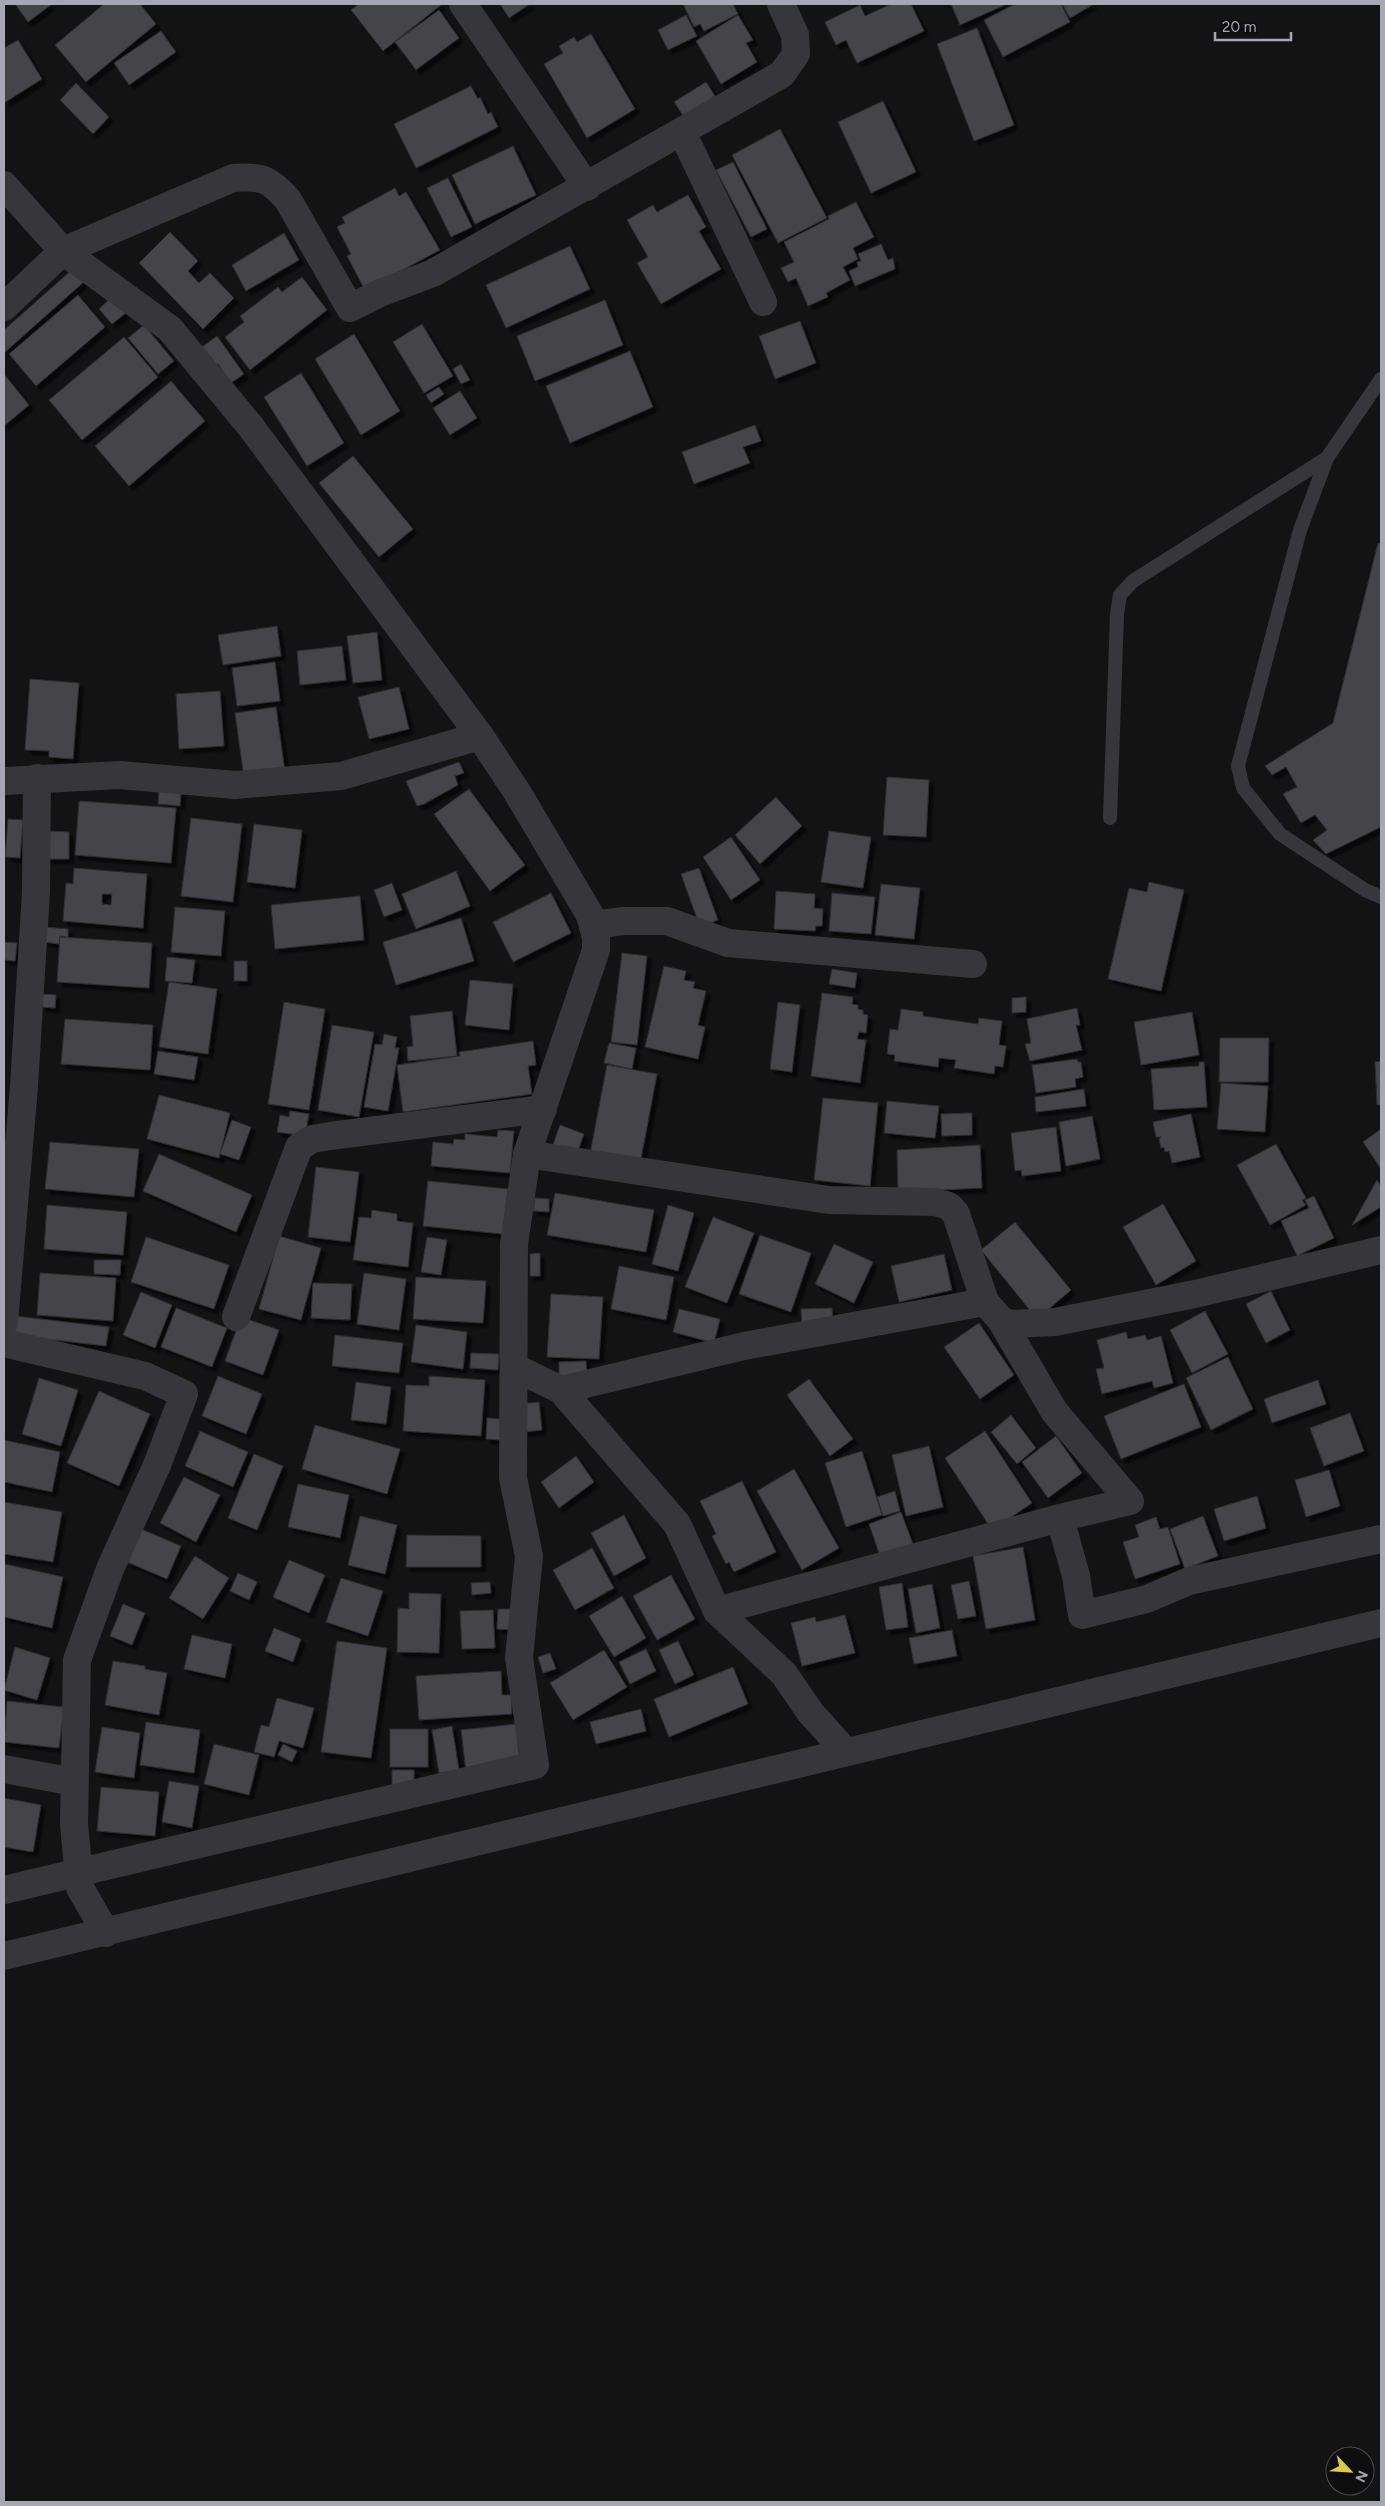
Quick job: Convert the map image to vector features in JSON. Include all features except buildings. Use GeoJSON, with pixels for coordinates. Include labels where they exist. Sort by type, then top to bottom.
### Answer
{"type":"FeatureCollection","features":[{"type":"Feature","properties":{"kind":"street"},"geometry":{"type":"LineString","coordinates":[[464,4],[587,187]]}},
{"type":"Feature","properties":{"kind":"street"},"geometry":{"type":"LineString","coordinates":[[4,307],[63,251],[233,178],[258,176],[276,185],[288,200],[350,308],[380,293],[433,273],[587,187],[782,74],[796,54],[795,35],[780,4]]}},
{"type":"Feature","properties":{"kind":"street"},"geometry":{"type":"LineString","coordinates":[[682,132],[763,302]]}},
{"type":"Feature","properties":{"kind":"street"},"geometry":{"type":"LineString","coordinates":[[4,185],[63,251],[170,329],[251,427],[480,736],[585,904],[593,925],[596,950],[527,1154],[514,1244],[513,1478],[529,1556],[519,1658],[535,1765],[4,1890]]}},
{"type":"Feature","properties":{"kind":"street"},"geometry":{"type":"LineString","coordinates":[[4,781],[120,775],[235,784],[341,776],[480,736]]}},
{"type":"Feature","properties":{"kind":"street"},"geometry":{"type":"LineString","coordinates":[[4,1322],[14,1086],[36,892],[37,778]]}},
{"type":"Feature","properties":{"kind":"street"},"geometry":{"type":"LineString","coordinates":[[593,925],[623,921],[668,921],[728,943],[973,964]]}},
{"type":"Feature","properties":{"kind":"street"},"geometry":{"type":"LineString","coordinates":[[236,1317],[299,1147],[312,1139],[543,1109]]}},
{"type":"Feature","properties":{"kind":"street"},"geometry":{"type":"LineString","coordinates":[[527,1154],[829,1200],[935,1202],[949,1206],[956,1214],[993,1311],[1054,1411],[1130,1501],[1060,1518],[717,1611]]}},
{"type":"Feature","properties":{"kind":"street"},"geometry":{"type":"LineString","coordinates":[[561,1390],[744,1346],[993,1311],[1010,1324],[1055,1322],[1195,1294],[1381,1250]]}},
{"type":"Feature","properties":{"kind":"street"},"geometry":{"type":"LineString","coordinates":[[4,1343],[145,1376],[184,1394],[157,1465],[110,1569],[77,1660],[74,1824],[78,1873],[80,1888],[106,1933]]}},
{"type":"Feature","properties":{"kind":"street"},"geometry":{"type":"LineString","coordinates":[[514,1367],[561,1390],[676,1524],[717,1611],[784,1674],[810,1712],[845,1751]]}},
{"type":"Feature","properties":{"kind":"street"},"geometry":{"type":"LineString","coordinates":[[1060,1518],[1076,1576],[1082,1615],[1146,1599],[1189,1580],[1381,1539]]}},
{"type":"Feature","properties":{"kind":"street"},"geometry":{"type":"LineString","coordinates":[[4,1956],[106,1933],[845,1751],[1381,1623]]}},
{"type":"Feature","properties":{"kind":"street"},"geometry":{"type":"LineString","coordinates":[[4,1769],[74,1782]]}},
{"type":"Feature","properties":{"kind":"lane"},"geometry":{"type":"LineString","coordinates":[[1381,379],[1327,458],[1300,530],[1238,766],[1243,788],[1280,834],[1365,890],[1381,897]]}},
{"type":"Feature","properties":{"kind":"lane"},"geometry":{"type":"LineString","coordinates":[[1110,818],[1117,614],[1120,595],[1133,581],[1327,458]]}}]}
